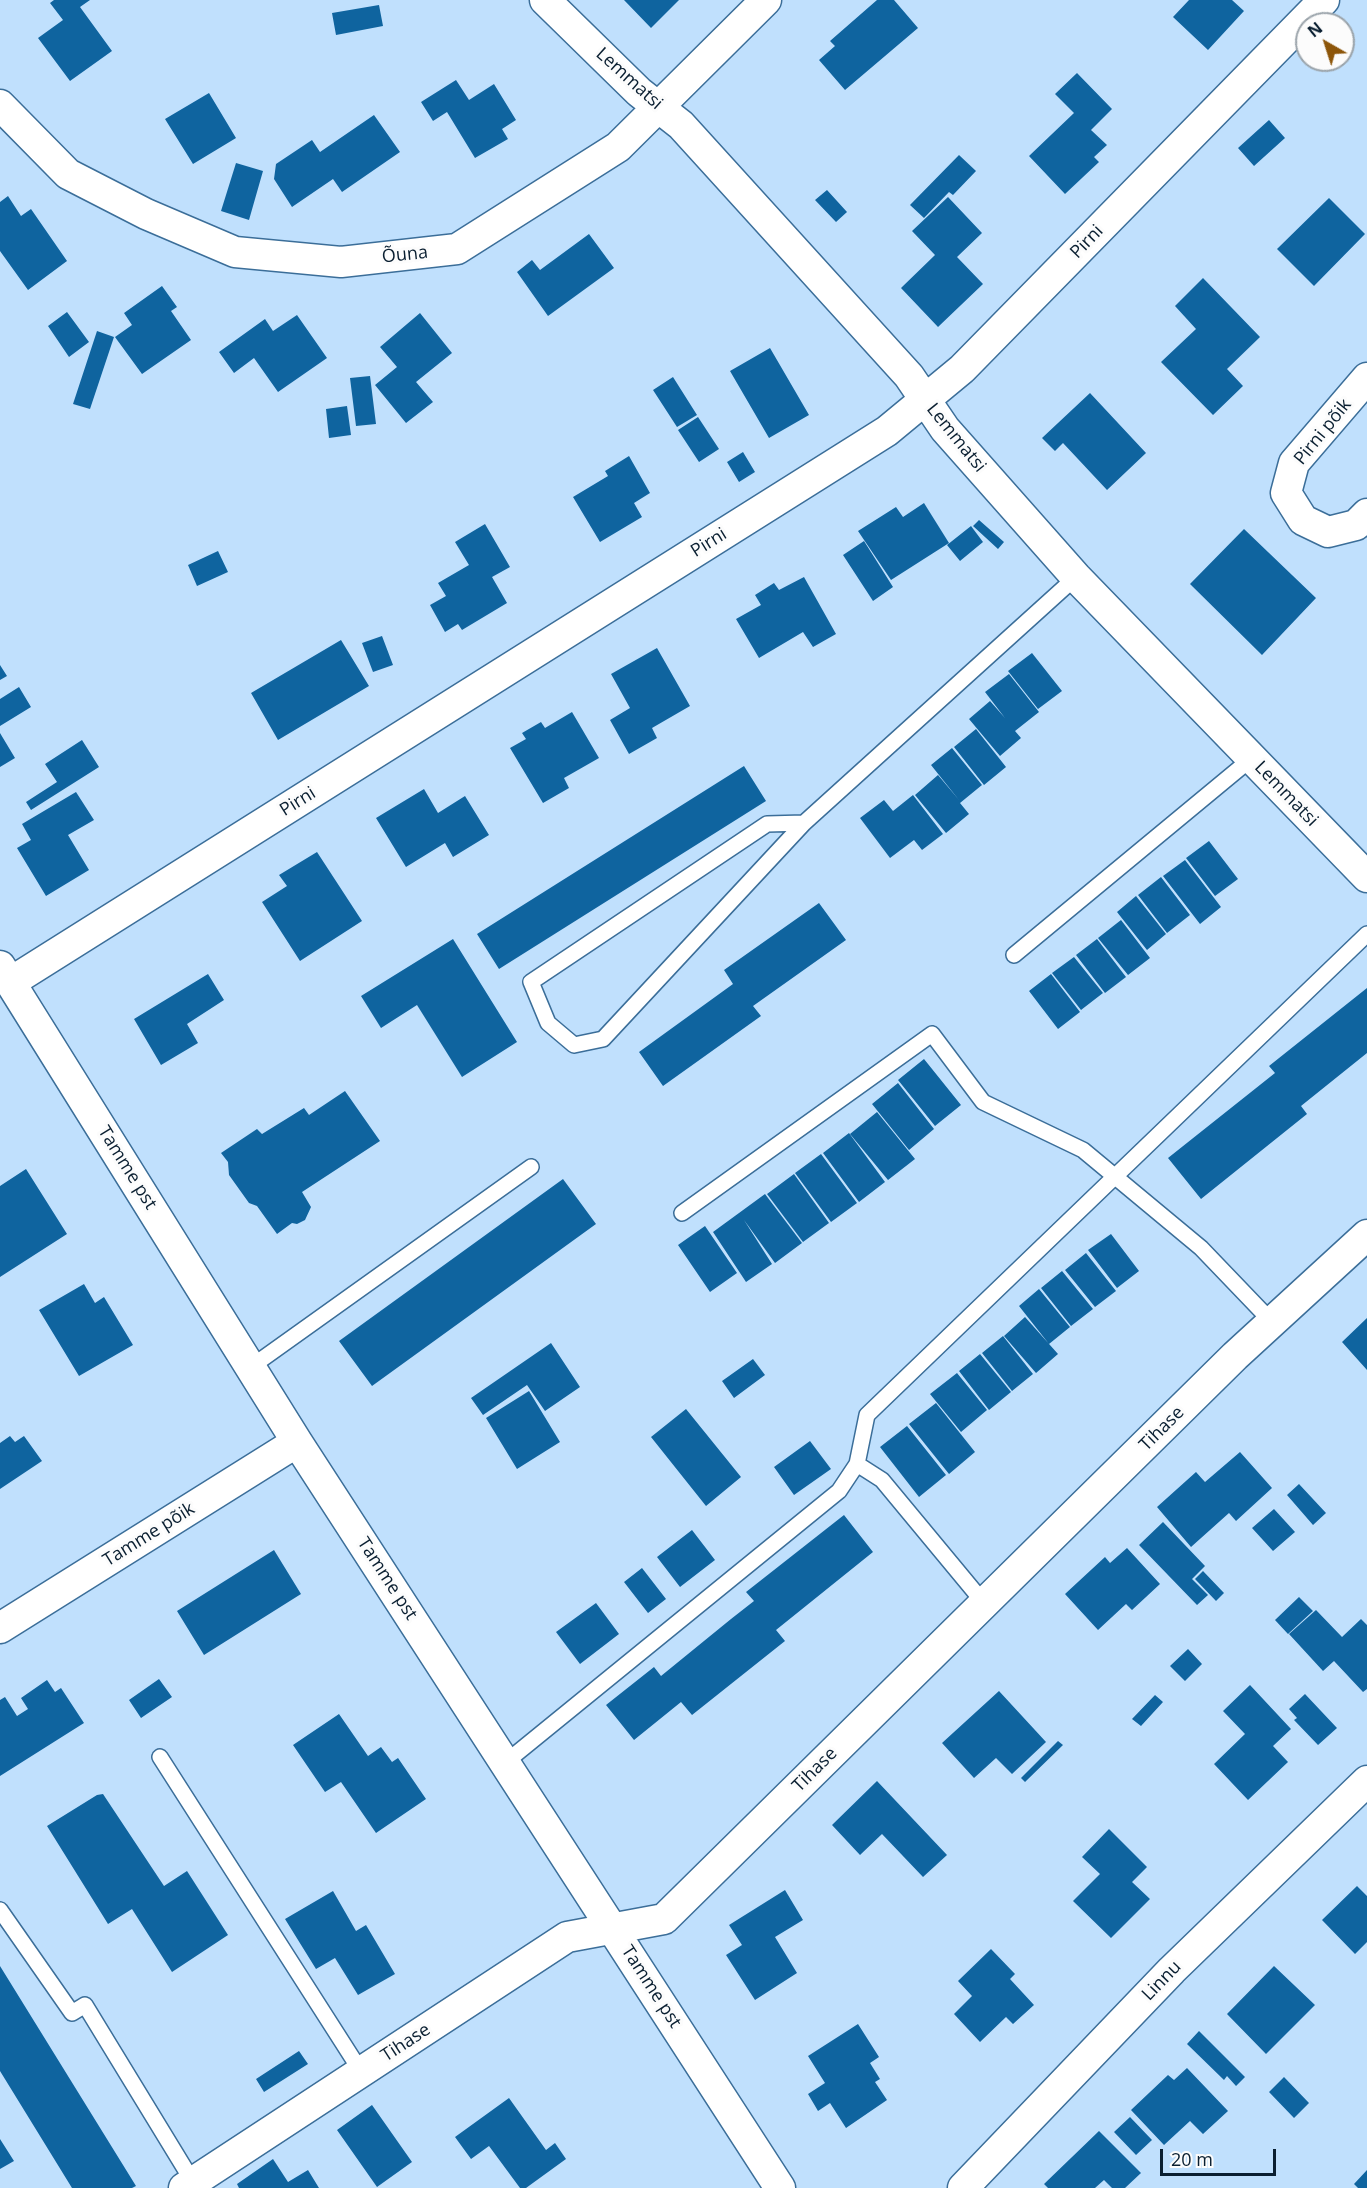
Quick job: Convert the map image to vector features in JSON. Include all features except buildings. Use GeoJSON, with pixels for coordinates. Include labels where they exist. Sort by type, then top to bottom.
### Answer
{"type":"FeatureCollection","features":[{"type":"Feature","properties":{"kind":"street","name":"Lemmatsi"},"geometry":{"type":"LineString","coordinates":[[545,0],[639,92],[681,125],[697,142],[909,376],[945,429],[1076,577],[1367,877]]}},
{"type":"Feature","properties":{"kind":"street","name":"Õuna"},"geometry":{"type":"LineString","coordinates":[[0,105],[68,174],[146,214],[236,252],[341,262],[457,249],[618,147],[766,0]]}},
{"type":"Feature","properties":{"kind":"street","name":"Pirni"},"geometry":{"type":"LineString","coordinates":[[4,979],[887,431],[962,369],[1324,0]]}},
{"type":"Feature","properties":{"kind":"street","name":"Pirni põik"},"geometry":{"type":"LineString","coordinates":[[1367,378],[1294,463],[1286,493],[1303,520],[1328,532],[1356,525],[1367,514]]}},
{"type":"Feature","properties":{"kind":"street","name":"Tamme pst"},"geometry":{"type":"LineString","coordinates":[[4,979],[297,1442],[614,1928],[780,2188]]}},
{"type":"Feature","properties":{"kind":"street","name":"Tihase"},"geometry":{"type":"LineString","coordinates":[[189,2185],[567,1937],[664,1919],[1272,1322],[1367,1234]]}},
{"type":"Feature","properties":{"kind":"street","name":"Tamme põik"},"geometry":{"type":"LineString","coordinates":[[0,1628],[297,1442]]}},
{"type":"Feature","properties":{"kind":"street","name":"Linnu"},"geometry":{"type":"LineString","coordinates":[[963,2188],[1172,1970],[1367,1781]]}},
{"type":"Feature","properties":{"kind":"lane"},"geometry":{"type":"LineString","coordinates":[[804,823],[767,824],[531,982],[548,1023],[574,1045],[603,1039],[804,823],[1076,577]]}},
{"type":"Feature","properties":{"kind":"lane"},"geometry":{"type":"LineString","coordinates":[[1014,955],[1252,758]]}},
{"type":"Feature","properties":{"kind":"lane"},"geometry":{"type":"LineString","coordinates":[[506,1762],[839,1491],[857,1464],[867,1415],[1367,934]]}},
{"type":"Feature","properties":{"kind":"lane"},"geometry":{"type":"LineString","coordinates":[[682,1213],[932,1034],[983,1102],[1083,1150],[1201,1248],[1272,1322]]}},
{"type":"Feature","properties":{"kind":"lane"},"geometry":{"type":"LineString","coordinates":[[251,1367],[531,1167]]}},
{"type":"Feature","properties":{"kind":"lane"},"geometry":{"type":"LineString","coordinates":[[857,1464],[882,1480],[984,1603]]}},
{"type":"Feature","properties":{"kind":"lane"},"geometry":{"type":"LineString","coordinates":[[160,1757],[362,2073]]}},
{"type":"Feature","properties":{"kind":"lane"},"geometry":{"type":"LineString","coordinates":[[0,1910],[72,2013],[85,2005],[189,2185]]}}]}
